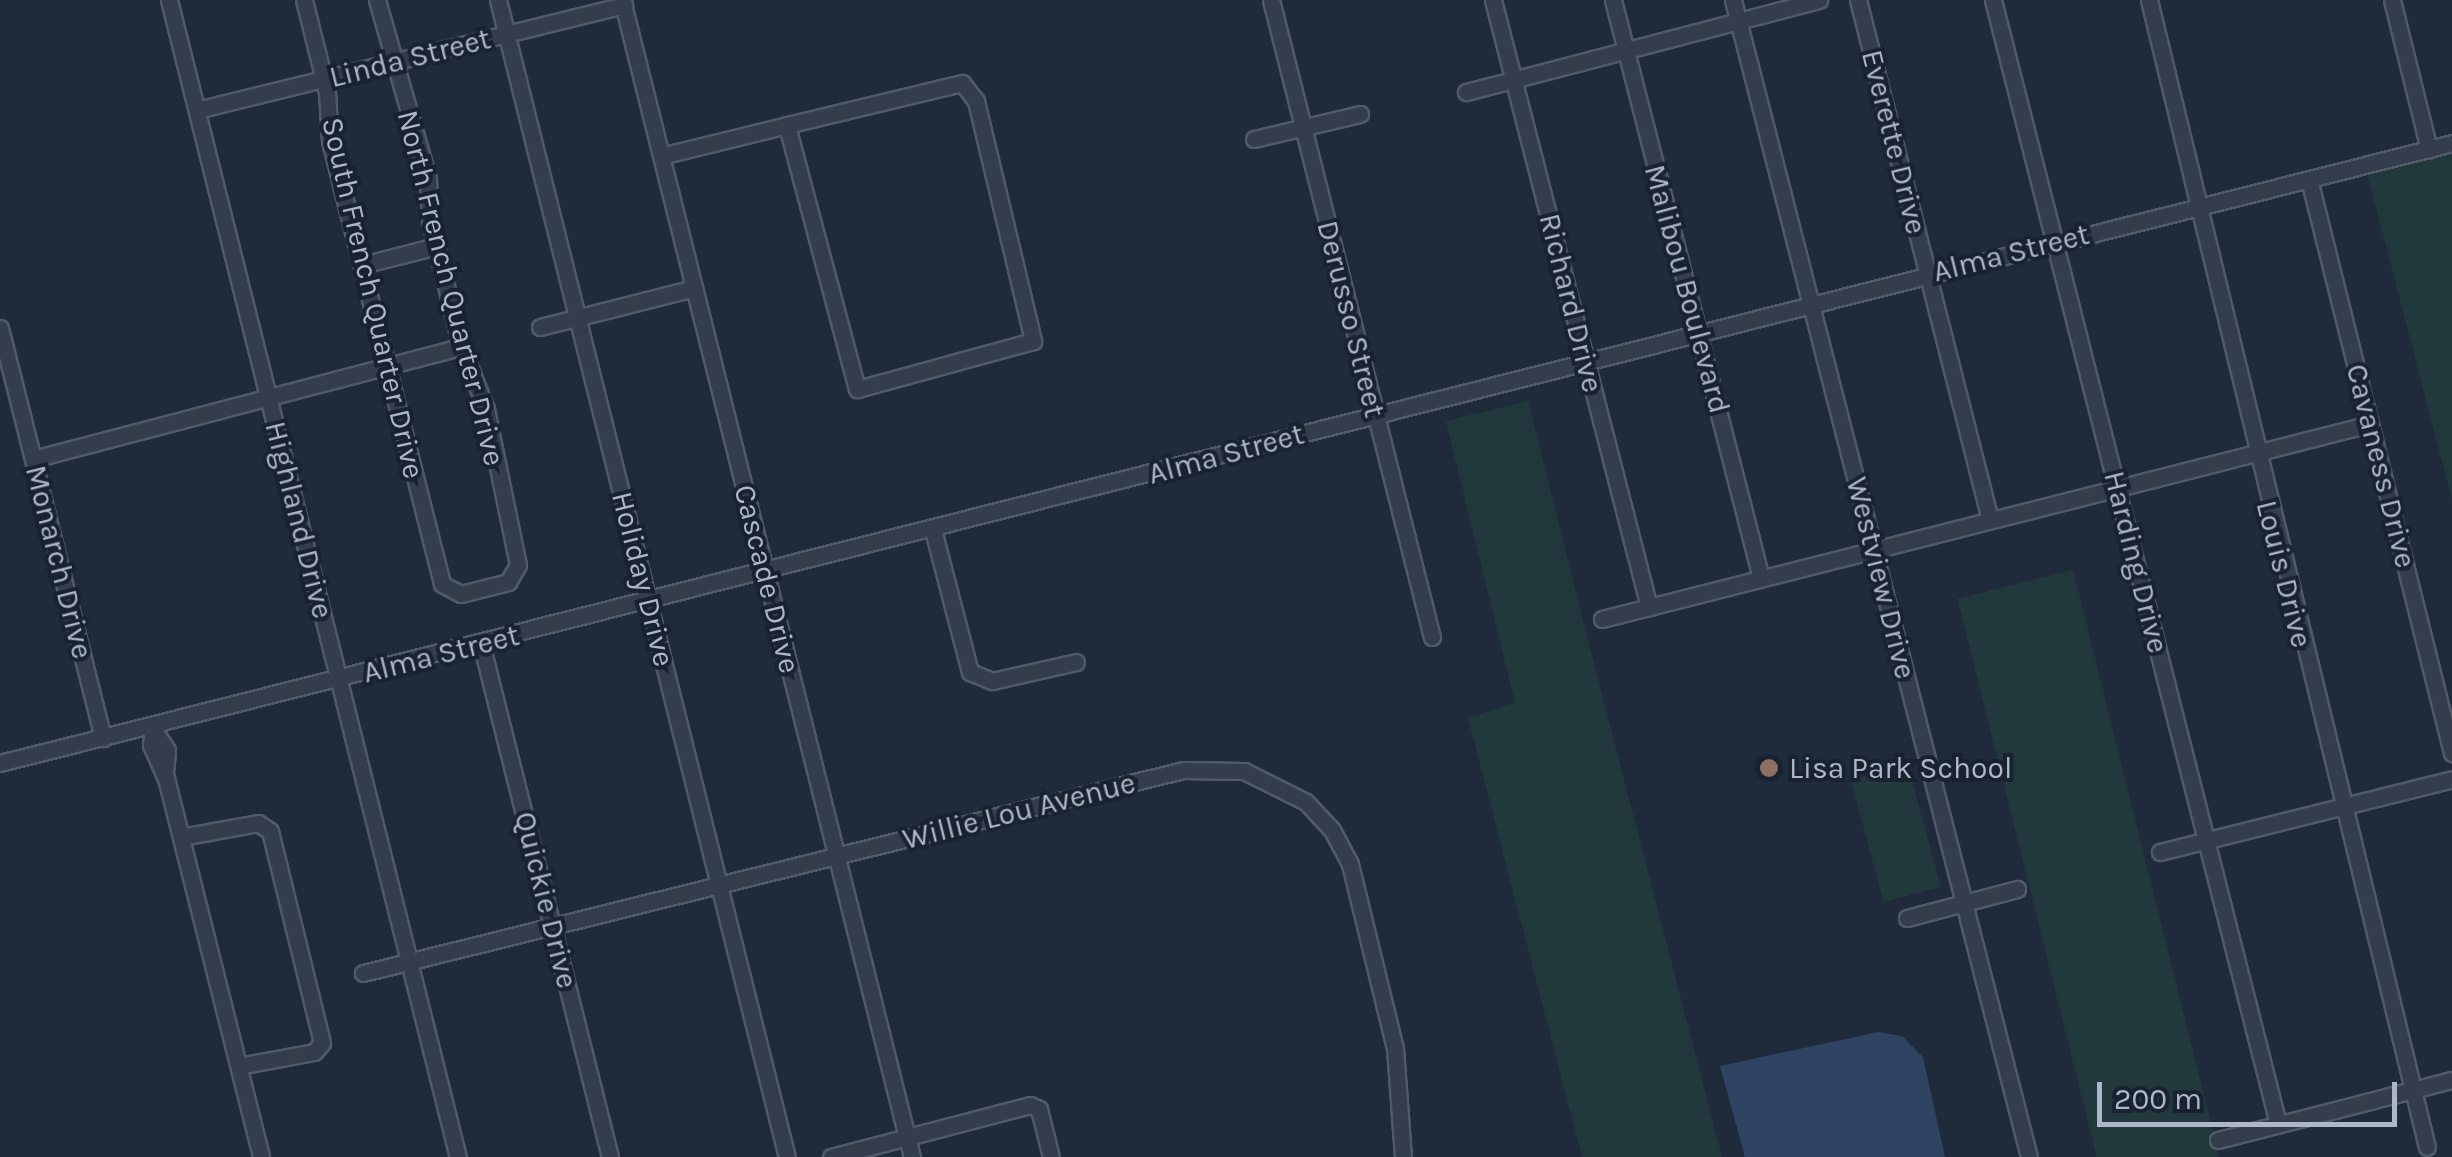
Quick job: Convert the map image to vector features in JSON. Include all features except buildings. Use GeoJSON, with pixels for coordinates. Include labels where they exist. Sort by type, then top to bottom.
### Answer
{"type":"FeatureCollection","features":[{"type":"Feature","properties":{"kind":"street","name":"Highland Drive"},"geometry":{"type":"LineString","coordinates":[[170,0],[458,1157]]}},
{"type":"Feature","properties":{"kind":"street","name":"South French Quarter Drive"},"geometry":{"type":"LineString","coordinates":[[304,0],[324,79],[330,141],[386,366],[449,592]]}},
{"type":"Feature","properties":{"kind":"street","name":"North French Quarter Drive"},"geometry":{"type":"LineString","coordinates":[[377,0],[428,178],[437,246],[461,347],[490,422],[518,565],[514,577],[449,592]]}},
{"type":"Feature","properties":{"kind":"street","name":"Holiday Drive"},"geometry":{"type":"LineString","coordinates":[[498,0],[787,1157]]}},
{"type":"Feature","properties":{"kind":"street","name":"Derusso Street"},"geometry":{"type":"LineString","coordinates":[[1271,0],[1432,637]]}},
{"type":"Feature","properties":{"kind":"street","name":"Richard Drive"},"geometry":{"type":"LineString","coordinates":[[1493,0],[1650,607]]}},
{"type":"Feature","properties":{"kind":"street","name":"Malibou Boulevard"},"geometry":{"type":"LineString","coordinates":[[1613,0],[1761,578]]}},
{"type":"Feature","properties":{"kind":"street","name":"Westview Drive"},"geometry":{"type":"LineString","coordinates":[[1733,0],[2028,1157]]}},
{"type":"Feature","properties":{"kind":"street"},"geometry":{"type":"LineString","coordinates":[[1466,92],[1820,0]]}},
{"type":"Feature","properties":{"kind":"street","name":"Everette Drive"},"geometry":{"type":"LineString","coordinates":[[1858,0],[1989,516]]}},
{"type":"Feature","properties":{"kind":"street","name":"Harding Drive"},"geometry":{"type":"LineString","coordinates":[[1993,0],[2278,1124]]}},
{"type":"Feature","properties":{"kind":"street","name":"Louis Drive"},"geometry":{"type":"LineString","coordinates":[[2148,0],[2254,452],[2427,1147]]}},
{"type":"Feature","properties":{"kind":"street"},"geometry":{"type":"LineString","coordinates":[[2392,0],[2428,149]]}},
{"type":"Feature","properties":{"kind":"street","name":"Linda Street"},"geometry":{"type":"LineString","coordinates":[[197,110],[623,2]]}},
{"type":"Feature","properties":{"kind":"street","name":"Cascade Drive"},"geometry":{"type":"LineString","coordinates":[[623,2],[912,1157]]}},
{"type":"Feature","properties":{"kind":"street"},"geometry":{"type":"LineString","coordinates":[[661,156],[962,83],[970,87],[1033,342],[857,389],[787,126]]}},
{"type":"Feature","properties":{"kind":"street"},"geometry":{"type":"LineString","coordinates":[[1254,139],[1360,114]]}},
{"type":"Feature","properties":{"kind":"street","name":"Alma Street"},"geometry":{"type":"LineString","coordinates":[[0,763],[155,729],[2452,143]]}},
{"type":"Feature","properties":{"kind":"street","name":"Cavaness Drive"},"geometry":{"type":"LineString","coordinates":[[2309,179],[2452,752]]}},
{"type":"Feature","properties":{"kind":"street"},"geometry":{"type":"LineString","coordinates":[[362,265],[437,246]]}},
{"type":"Feature","properties":{"kind":"street"},"geometry":{"type":"LineString","coordinates":[[540,328],[694,288]]}},
{"type":"Feature","properties":{"kind":"street","name":"Monarch Drive"},"geometry":{"type":"LineString","coordinates":[[0,328],[103,738]]}},
{"type":"Feature","properties":{"kind":"street"},"geometry":{"type":"LineString","coordinates":[[33,459],[268,394],[461,347]]}},
{"type":"Feature","properties":{"kind":"street"},"geometry":{"type":"LineString","coordinates":[[1602,619],[1989,516],[2368,425]]}},
{"type":"Feature","properties":{"kind":"street"},"geometry":{"type":"LineString","coordinates":[[932,530],[970,672],[992,681],[1076,662]]}},
{"type":"Feature","properties":{"kind":"street","name":"Quickie Drive"},"geometry":{"type":"LineString","coordinates":[[482,643],[610,1157]]}},
{"type":"Feature","properties":{"kind":"street"},"geometry":{"type":"LineString","coordinates":[[155,729],[151,744],[165,775],[261,1157]]}},
{"type":"Feature","properties":{"kind":"street","name":"Willie Lou Avenue"},"geometry":{"type":"LineString","coordinates":[[363,973],[1183,770],[1224,768],[1278,784],[1319,814],[1350,864],[1395,1048],[1403,1157]]}},
{"type":"Feature","properties":{"kind":"street"},"geometry":{"type":"LineString","coordinates":[[2160,852],[2452,779]]}},
{"type":"Feature","properties":{"kind":"street"},"geometry":{"type":"LineString","coordinates":[[181,837],[258,823],[270,832],[322,1044],[314,1052],[239,1066]]}},
{"type":"Feature","properties":{"kind":"street"},"geometry":{"type":"LineString","coordinates":[[1907,918],[2017,890]]}},
{"type":"Feature","properties":{"kind":"street"},"geometry":{"type":"LineString","coordinates":[[2218,1140],[2452,1080]]}},
{"type":"Feature","properties":{"kind":"street"},"geometry":{"type":"LineString","coordinates":[[832,1157],[1032,1105],[1039,1108],[1051,1157]]}},
{"type":"Feature","properties":{"kind":"green space"},"geometry":{"type":"Polygon","coordinates":[[[2452,153],[2452,500],[2367,173],[2452,153]]]}},
{"type":"Feature","properties":{"kind":"green space"},"geometry":{"type":"Polygon","coordinates":[[[1528,401],[1722,1157],[1582,1157],[1468,718],[1515,703],[1446,421],[1528,401]]]}},
{"type":"Feature","properties":{"kind":"green space"},"geometry":{"type":"Polygon","coordinates":[[[2073,570],[2219,1156],[2097,1157],[1958,599],[2073,570]]]}},
{"type":"Feature","properties":{"kind":"green space"},"geometry":{"type":"Polygon","coordinates":[[[1908,765],[1941,887],[1884,902],[1851,780],[1908,765]]]}},
{"type":"Feature","properties":{"kind":"water"},"geometry":{"type":"Polygon","coordinates":[[[1878,1032],[1902,1036],[1923,1057],[1945,1157],[1745,1157],[1720,1066],[1878,1032]]]}},
{"type":"Feature","properties":{"kind":"place","name":"Lisa Park School"},"geometry":{"type":"Point","coordinates":[1769,768]}}]}
